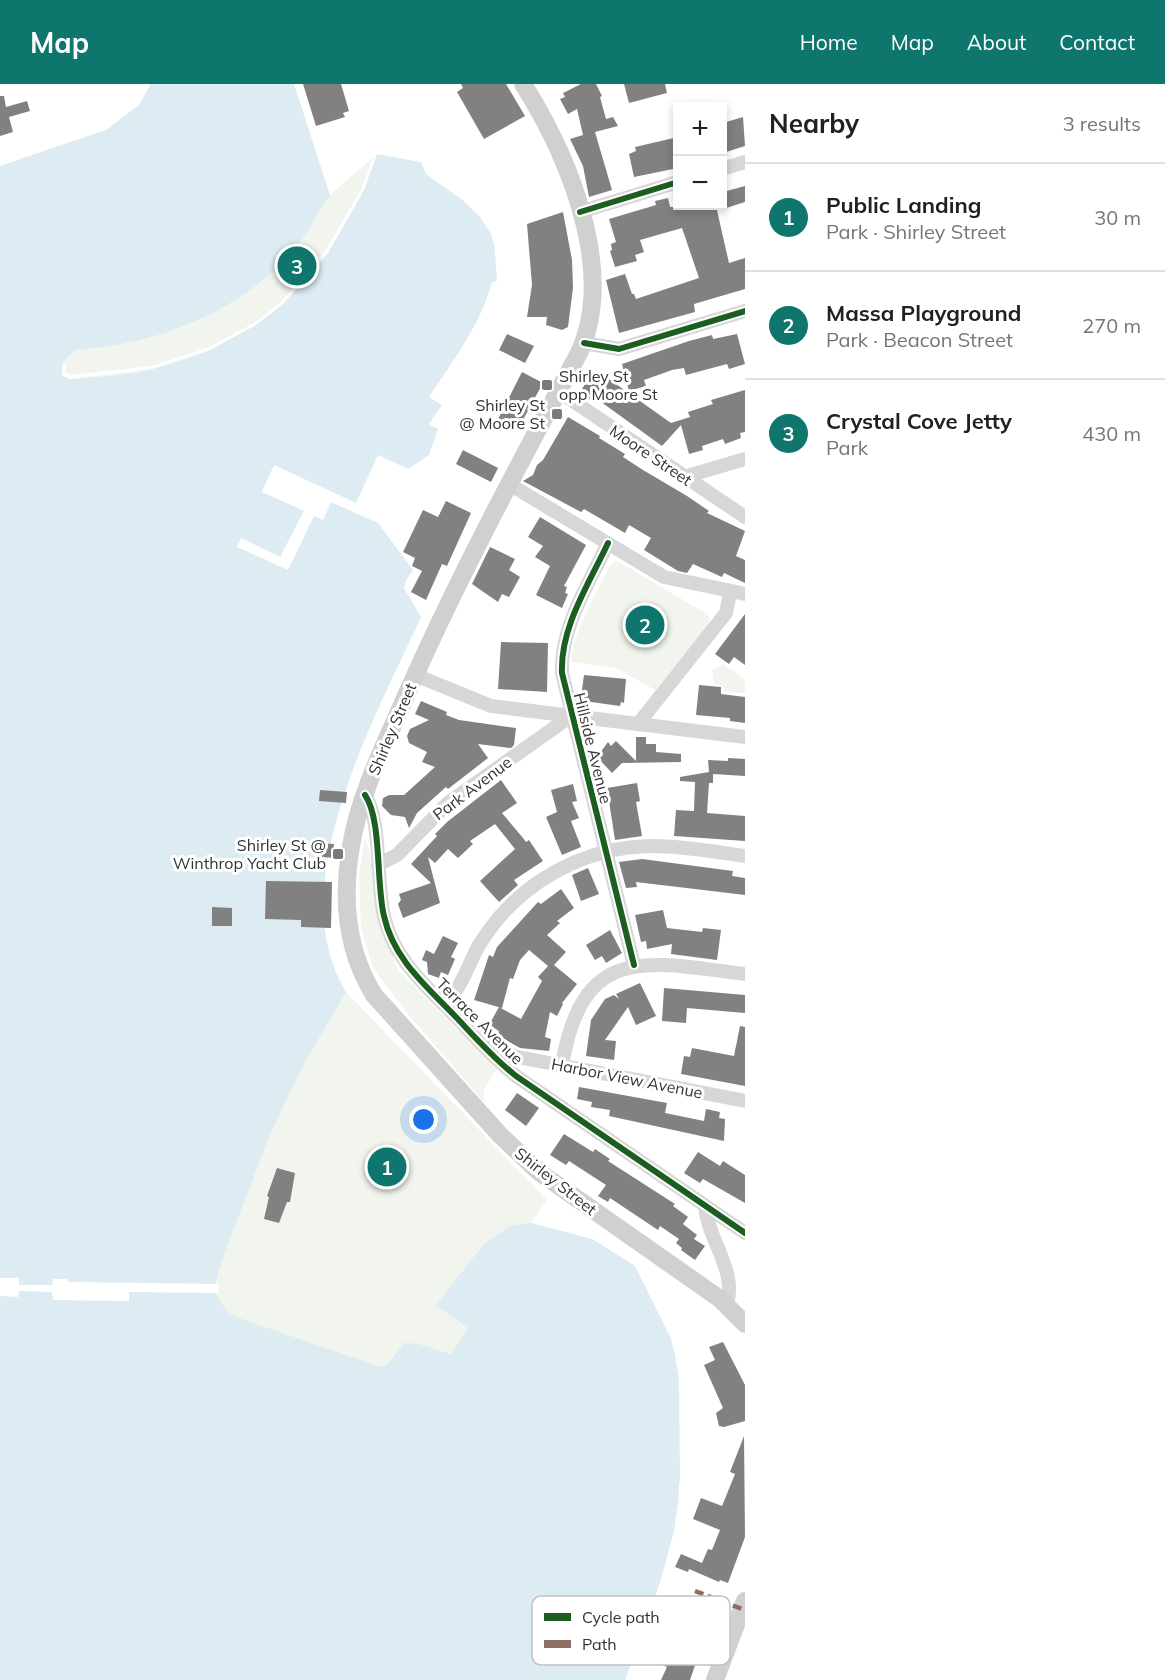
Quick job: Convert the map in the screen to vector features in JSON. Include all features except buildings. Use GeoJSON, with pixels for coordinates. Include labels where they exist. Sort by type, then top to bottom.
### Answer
{"type":"FeatureCollection","features":[{"type":"Feature","properties":{"kind":"main road","name":"Shirley Street"},"geometry":{"type":"LineString","coordinates":[[523,84],[558,146],[580,212],[592,292],[590,318],[584,343],[466,565],[415,675],[365,795],[351,847],[347,910],[353,952],[374,995],[501,1135],[539,1172],[727,1304],[745,1324]]}},
{"type":"Feature","properties":{"kind":"main road"},"geometry":{"type":"LineString","coordinates":[[730,1640],[745,1601]]}},
{"type":"Feature","properties":{"kind":"main road"},"geometry":{"type":"LineString","coordinates":[[715,1680],[721,1665]]}},
{"type":"Feature","properties":{"kind":"street"},"geometry":{"type":"LineString","coordinates":[[727,168],[745,162]]}},
{"type":"Feature","properties":{"kind":"street"},"geometry":{"type":"LineString","coordinates":[[580,212],[673,184]]}},
{"type":"Feature","properties":{"kind":"street"},"geometry":{"type":"LineString","coordinates":[[584,343],[619,349],[745,311]]}},
{"type":"Feature","properties":{"kind":"street","name":"Moore Street"},"geometry":{"type":"LineString","coordinates":[[558,391],[745,517]]}},
{"type":"Feature","properties":{"kind":"street"},"geometry":{"type":"LineString","coordinates":[[684,477],[745,459]]}},
{"type":"Feature","properties":{"kind":"street"},"geometry":{"type":"LineString","coordinates":[[509,484],[669,579],[730,593],[745,594]]}},
{"type":"Feature","properties":{"kind":"street","name":"Hillside Avenue"},"geometry":{"type":"LineString","coordinates":[[608,543],[564,642],[562,673],[634,965]]}},
{"type":"Feature","properties":{"kind":"street"},"geometry":{"type":"LineString","coordinates":[[638,724],[726,613],[730,593]]}},
{"type":"Feature","properties":{"kind":"street"},"geometry":{"type":"LineString","coordinates":[[415,675],[486,705],[745,737]]}},
{"type":"Feature","properties":{"kind":"street","name":"Park Avenue"},"geometry":{"type":"LineString","coordinates":[[378,865],[397,855],[448,803],[571,716]]}},
{"type":"Feature","properties":{"kind":"street","name":"Terrace Avenue"},"geometry":{"type":"LineString","coordinates":[[365,795],[372,808],[382,909],[391,937],[404,962],[476,1039],[516,1076],[745,1233]]}},
{"type":"Feature","properties":{"kind":"street"},"geometry":{"type":"LineString","coordinates":[[441,1002],[453,994],[482,939],[515,900],[552,873],[605,852],[662,846],[745,856]]}},
{"type":"Feature","properties":{"kind":"street"},"geometry":{"type":"LineString","coordinates":[[562,1065],[571,1022],[588,993],[612,975],[634,965],[657,963],[745,974]]}},
{"type":"Feature","properties":{"kind":"street","name":"Harbor View Avenue"},"geometry":{"type":"LineString","coordinates":[[476,1039],[510,1055],[745,1101]]}},
{"type":"Feature","properties":{"kind":"street"},"geometry":{"type":"LineString","coordinates":[[705,1206],[711,1235],[730,1278],[727,1304]]}},
{"type":"Feature","properties":{"kind":"shaded area"},"geometry":{"type":"Polygon","coordinates":[[[151,84],[294,84],[330,195],[377,154],[347,222],[308,278],[168,402],[51,404],[0,166],[106,130],[139,105],[151,84]]]}},
{"type":"Feature","properties":{"kind":"shaded area"},"geometry":{"type":"Polygon","coordinates":[[[151,84],[294,84],[330,196],[303,238],[282,263],[257,285],[230,303],[171,331],[139,340],[75,350],[63,362],[62,375],[70,379],[132,373],[193,356],[230,339],[264,317],[293,292],[319,263],[361,194],[377,154],[421,162],[433,178],[473,209],[488,228],[493,239],[496,251],[497,281],[492,282],[473,328],[429,397],[442,405],[429,424],[438,429],[429,455],[408,469],[378,455],[356,503],[274,465],[262,492],[304,511],[280,557],[241,538],[237,547],[288,570],[314,516],[323,520],[331,502],[378,523],[413,570],[404,588],[421,617],[360,751],[342,802],[329,853],[324,903],[328,950],[346,992],[305,1062],[270,1134],[221,1263],[215,1285],[217,1297],[227,1311],[236,1317],[381,1367],[389,1363],[404,1343],[419,1344],[451,1354],[468,1328],[436,1305],[483,1245],[510,1226],[531,1223],[592,1239],[635,1266],[671,1339],[679,1381],[680,1479],[674,1531],[661,1579],[655,1596],[532,1596],[532,1665],[630,1665],[625,1680],[0,1680],[0,166],[106,130],[139,105],[151,84]]]}},
{"type":"Feature","properties":{"kind":"shaded area"},"geometry":{"type":"Polygon","coordinates":[[[396,550],[413,570],[404,588],[421,617],[360,751],[342,802],[329,853],[324,903],[328,950],[346,992],[547,1200],[531,1223],[592,1239],[635,1266],[671,1339],[679,1381],[679,1502],[674,1531],[655,1596],[588,1596],[483,1360],[254,1383],[150,1217],[396,550]]]}},
{"type":"Feature","properties":{"kind":"shaded area"},"geometry":{"type":"Polygon","coordinates":[[[619,562],[707,614],[710,619],[708,626],[655,690],[616,668],[571,662],[572,651],[586,613],[610,565],[619,562]]]}},
{"type":"Feature","properties":{"kind":"shaded area"},"geometry":{"type":"Polygon","coordinates":[[[723,664],[745,680],[745,693],[724,692],[724,687],[714,683],[712,671],[723,664]]]}},
{"type":"Feature","properties":{"kind":"shaded area"},"geometry":{"type":"Polygon","coordinates":[[[365,838],[370,854],[376,911],[398,970],[496,1069],[483,1092],[485,1103],[413,1020],[373,968],[361,928],[359,875],[365,838]]]}},
{"type":"Feature","properties":{"kind":"shaded area"},"geometry":{"type":"Polygon","coordinates":[[[618,1665],[630,1665],[625,1680],[618,1665]]]}},
{"type":"Feature","properties":{"kind":"pier"},"geometry":{"type":"Polygon","coordinates":[[[375,152],[422,159],[429,172],[464,197],[482,215],[497,237],[500,279],[497,281],[494,238],[480,217],[462,199],[426,174],[421,162],[377,154],[364,190],[328,253],[283,304],[256,325],[208,351],[152,369],[70,379],[62,375],[63,362],[66,364],[65,373],[71,375],[152,366],[207,348],[254,323],[281,302],[325,251],[362,188],[375,152]]]}},
{"type":"Feature","properties":{"kind":"pier"},"geometry":{"type":"Polygon","coordinates":[[[0,1278],[19,1278],[19,1285],[52,1285],[53,1279],[67,1279],[68,1282],[219,1284],[219,1293],[129,1292],[129,1301],[53,1300],[52,1292],[19,1291],[18,1297],[0,1296],[0,1278]]]}},
{"type":"Feature","properties":{"kind":"marked path"},"geometry":{"type":"LineString","coordinates":[[695,1591],[708,1596]]}},
{"type":"Feature","properties":{"kind":"marked path"},"geometry":{"type":"LineString","coordinates":[[730,1604],[742,1609]]}},
{"type":"Feature","properties":{"kind":"cycle path"},"geometry":{"type":"LineString","coordinates":[[580,212],[673,184]]}},
{"type":"Feature","properties":{"kind":"cycle path"},"geometry":{"type":"LineString","coordinates":[[584,343],[619,349],[745,311]]}},
{"type":"Feature","properties":{"kind":"cycle path"},"geometry":{"type":"LineString","coordinates":[[608,543],[571,622],[566,639],[562,673],[634,965]]}},
{"type":"Feature","properties":{"kind":"cycle path"},"geometry":{"type":"LineString","coordinates":[[365,795],[374,820],[382,903],[388,931],[402,958],[421,982],[516,1076],[745,1233]]}},
{"type":"Feature","properties":{"kind":"place","name":"Crystal Cove Jetty"},"geometry":{"type":"Point","coordinates":[297,266]}},
{"type":"Feature","properties":{"kind":"place","name":"Shirley St opp Moore St"},"geometry":{"type":"Point","coordinates":[547,385]}},
{"type":"Feature","properties":{"kind":"place","name":"Shirley St @ Moore St"},"geometry":{"type":"Point","coordinates":[557,414]}},
{"type":"Feature","properties":{"kind":"place","name":"Massa Playground"},"geometry":{"type":"Point","coordinates":[645,625]}},
{"type":"Feature","properties":{"kind":"place","name":"Shirley St @ Winthrop Yacht Club"},"geometry":{"type":"Point","coordinates":[338,854]}},
{"type":"Feature","properties":{"kind":"place","name":"Public Landing"},"geometry":{"type":"Point","coordinates":[387,1167]}}]}
